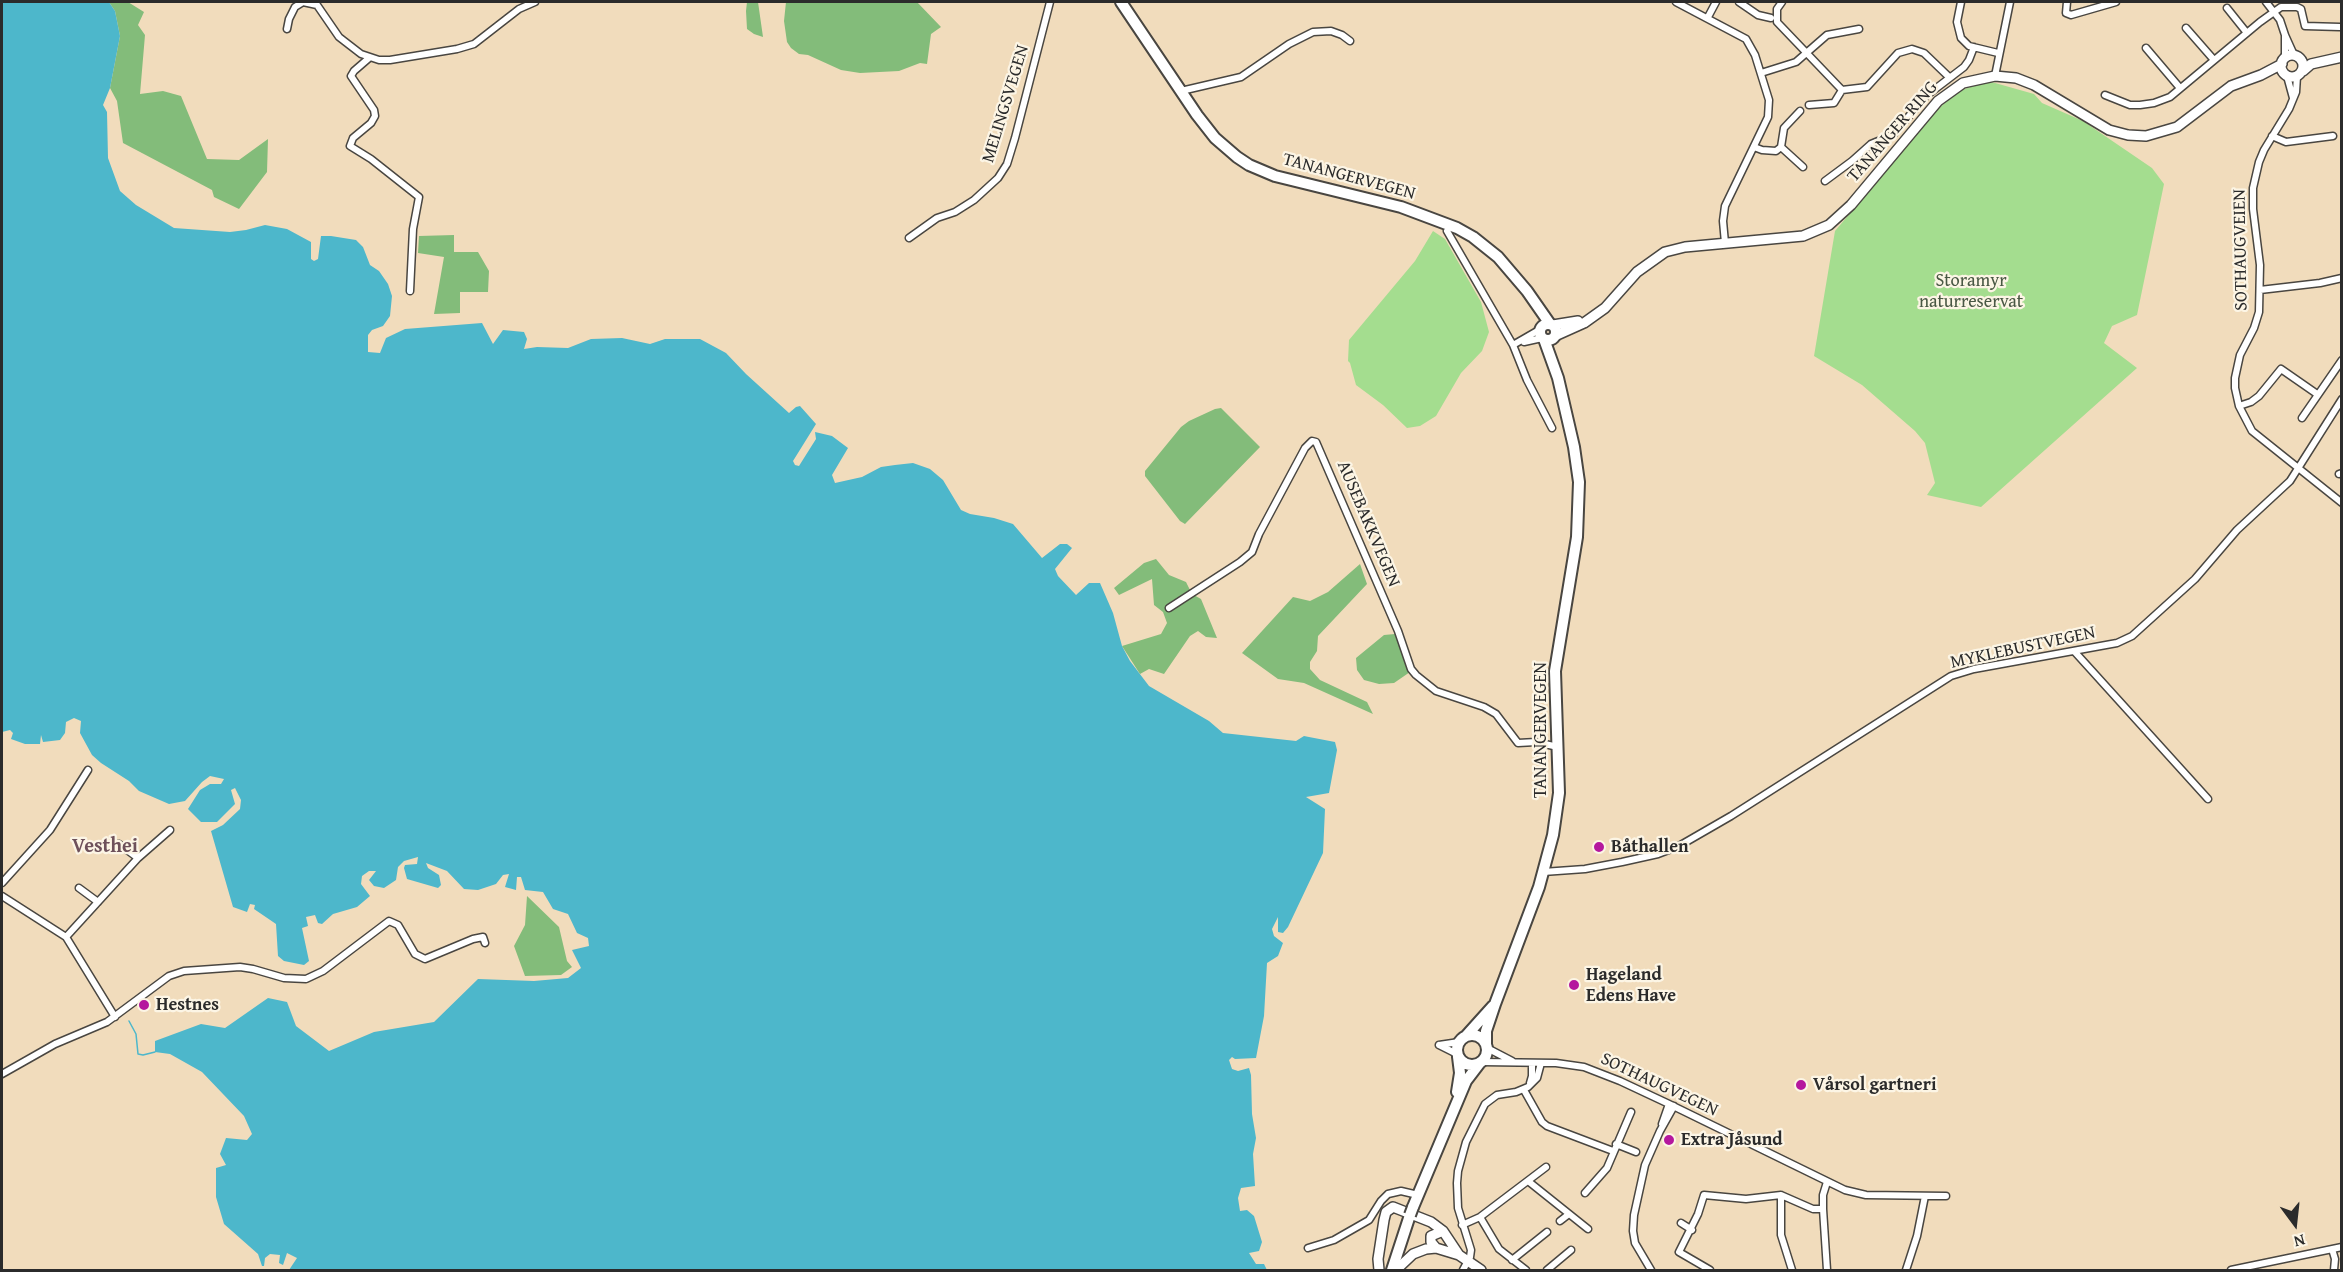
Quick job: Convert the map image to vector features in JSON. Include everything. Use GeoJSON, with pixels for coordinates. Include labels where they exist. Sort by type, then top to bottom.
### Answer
{"type":"FeatureCollection","features":[{"type":"Feature","properties":{"kind":"main road","name":"TANANGERVEGEN"},"geometry":{"type":"LineString","coordinates":[[1121,2],[1215,138],[1249,165],[1275,176],[1401,207],[1441,220],[1473,237],[1498,256],[1519,282],[1547,332],[1574,447],[1580,491],[1577,537],[1555,671],[1560,777],[1557,810],[1543,872],[1525,928],[1486,1031],[1486,1046]]}},
{"type":"Feature","properties":{"kind":"main road","name":"TANANGER RING"},"geometry":{"type":"LineString","coordinates":[[1547,332],[1576,327],[1614,300],[1637,272],[1654,258],[1677,249],[1803,236],[1829,225],[1851,205],[1938,101],[1963,83],[1995,76],[2016,78],[2034,85],[2099,125],[2119,134],[2156,135],[2177,127],[2193,117],[2231,86],[2342,52]]}},
{"type":"Feature","properties":{"kind":"main road","name":"TANANGER RING"},"geometry":{"type":"LineString","coordinates":[[2291,66],[2342,57]]}},
{"type":"Feature","properties":{"kind":"main road","name":"TANANGERVEGEN"},"geometry":{"type":"LineString","coordinates":[[1463,1039],[1495,1004]]}},
{"type":"Feature","properties":{"kind":"main road"},"geometry":{"type":"LineString","coordinates":[[1394,1270],[1412,1211],[1453,1110],[1466,1081],[1485,1057],[1486,1046],[1479,1037],[1463,1039],[1458,1055],[1459,1083],[1453,1110]]}},
{"type":"Feature","properties":{"kind":"main road"},"geometry":{"type":"LineString","coordinates":[[1458,1055],[1470,1065],[1480,1063]]}},
{"type":"Feature","properties":{"kind":"main road"},"geometry":{"type":"LineString","coordinates":[[1379,1270],[1378,1259],[1384,1220],[1390,1208],[1396,1207],[1424,1218],[1443,1231],[1459,1255]]}},
{"type":"Feature","properties":{"kind":"main road"},"geometry":{"type":"LineString","coordinates":[[1436,1248],[1431,1242],[1431,1236],[1443,1231]]}},
{"type":"Feature","properties":{"kind":"main road"},"geometry":{"type":"LineString","coordinates":[[1394,1270],[1413,1254],[1436,1248],[1459,1255],[1481,1270]]}},
{"type":"Feature","properties":{"kind":"street"},"geometry":{"type":"LineString","coordinates":[[287,29],[295,7],[303,2],[316,3],[339,37],[361,54],[369,58],[390,60],[474,44],[519,9],[535,2]]}},
{"type":"Feature","properties":{"kind":"street","name":"MELINGSVEGEN"},"geometry":{"type":"LineString","coordinates":[[909,238],[937,218],[955,212],[974,200],[998,178],[1006,164],[1015,138],[1050,2]]}},
{"type":"Feature","properties":{"kind":"street"},"geometry":{"type":"LineString","coordinates":[[1676,2],[1746,39],[1761,73],[1769,109],[1768,117],[1725,206],[1723,221],[1725,243]]}},
{"type":"Feature","properties":{"kind":"street"},"geometry":{"type":"LineString","coordinates":[[1708,17],[1716,2]]}},
{"type":"Feature","properties":{"kind":"street"},"geometry":{"type":"LineString","coordinates":[[1739,2],[1758,15],[1771,18]]}},
{"type":"Feature","properties":{"kind":"street"},"geometry":{"type":"LineString","coordinates":[[1782,2],[1777,9],[1777,22],[1842,90]]}},
{"type":"Feature","properties":{"kind":"street"},"geometry":{"type":"LineString","coordinates":[[1961,2],[1957,22],[1958,32],[1963,41],[1974,47],[1998,53]]}},
{"type":"Feature","properties":{"kind":"street"},"geometry":{"type":"LineString","coordinates":[[1995,76],[2010,2]]}},
{"type":"Feature","properties":{"kind":"street"},"geometry":{"type":"LineString","coordinates":[[2067,2],[2066,13],[2076,15],[2116,2]]}},
{"type":"Feature","properties":{"kind":"street","name":"SOTHAUGVEIEN"},"geometry":{"type":"LineString","coordinates":[[2266,2],[2274,11],[2285,35],[2291,66],[2293,99],[2259,162],[2253,188],[2260,290],[2257,320],[2237,366],[2235,378],[2239,406],[2252,431],[2341,502]]}},
{"type":"Feature","properties":{"kind":"street"},"geometry":{"type":"LineString","coordinates":[[2105,95],[2130,105],[2148,104],[2170,97],[2281,7],[2301,9],[2305,26],[2340,27]]}},
{"type":"Feature","properties":{"kind":"street"},"geometry":{"type":"LineString","coordinates":[[2227,8],[2247,33]]}},
{"type":"Feature","properties":{"kind":"street"},"geometry":{"type":"LineString","coordinates":[[2186,28],[2214,60]]}},
{"type":"Feature","properties":{"kind":"street"},"geometry":{"type":"LineString","coordinates":[[1761,73],[1796,62],[1827,35],[1859,29]]}},
{"type":"Feature","properties":{"kind":"street"},"geometry":{"type":"LineString","coordinates":[[1181,91],[1241,77],[1289,44],[1312,32],[1331,31],[1350,41]]}},
{"type":"Feature","properties":{"kind":"street"},"geometry":{"type":"LineString","coordinates":[[1825,181],[1871,144],[1893,135],[1926,96],[1964,67],[1970,60],[1974,47]]}},
{"type":"Feature","properties":{"kind":"street"},"geometry":{"type":"LineString","coordinates":[[2146,48],[2180,88]]}},
{"type":"Feature","properties":{"kind":"street"},"geometry":{"type":"LineString","coordinates":[[1842,90],[1867,87],[1898,53],[1912,49],[1924,53],[1949,77]]}},
{"type":"Feature","properties":{"kind":"street"},"geometry":{"type":"LineString","coordinates":[[369,58],[351,76],[374,110],[375,116],[371,123],[353,138],[350,146],[371,159],[419,197],[413,229],[410,291]]}},
{"type":"Feature","properties":{"kind":"street"},"geometry":{"type":"LineString","coordinates":[[1809,105],[1834,103],[1842,90]]}},
{"type":"Feature","properties":{"kind":"street"},"geometry":{"type":"LineString","coordinates":[[1754,147],[1769,152],[1776,151],[1781,147],[1784,128],[1800,111]]}},
{"type":"Feature","properties":{"kind":"street"},"geometry":{"type":"LineString","coordinates":[[2272,136],[2286,142],[2333,136]]}},
{"type":"Feature","properties":{"kind":"street"},"geometry":{"type":"LineString","coordinates":[[1781,147],[1803,167]]}},
{"type":"Feature","properties":{"kind":"street"},"geometry":{"type":"LineString","coordinates":[[1447,231],[1513,345],[1527,380],[1552,428]]}},
{"type":"Feature","properties":{"kind":"street"},"geometry":{"type":"LineString","coordinates":[[2260,290],[2342,278]]}},
{"type":"Feature","properties":{"kind":"street"},"geometry":{"type":"LineString","coordinates":[[2260,282],[2281,286]]}},
{"type":"Feature","properties":{"kind":"street"},"geometry":{"type":"LineString","coordinates":[[1513,345],[1547,332]]}},
{"type":"Feature","properties":{"kind":"street"},"geometry":{"type":"LineString","coordinates":[[2302,418],[2342,360]]}},
{"type":"Feature","properties":{"kind":"street"},"geometry":{"type":"LineString","coordinates":[[2239,406],[2259,396],[2281,369],[2317,394]]}},
{"type":"Feature","properties":{"kind":"street","name":"MYKLEBUSTVEGEN"},"geometry":{"type":"LineString","coordinates":[[1543,872],[1585,869],[1622,862],[1658,854],[1679,846],[1731,816],[1951,676],[1974,669],[2117,643],[2143,628],[2195,579],[2237,530],[2290,481],[2342,399]]}},
{"type":"Feature","properties":{"kind":"street","name":"AUSEBAKKVEGEN"},"geometry":{"type":"LineString","coordinates":[[1169,608],[1252,552],[1259,534],[1305,448],[1312,441],[1316,442],[1398,631],[1411,669],[1436,691],[1490,711],[1500,718],[1518,743],[1536,742],[1558,747]]}},
{"type":"Feature","properties":{"kind":"street"},"geometry":{"type":"LineString","coordinates":[[2074,651],[2208,799]]}},
{"type":"Feature","properties":{"kind":"street"},"geometry":{"type":"LineString","coordinates":[[2,883],[50,830],[88,770]]}},
{"type":"Feature","properties":{"kind":"street"},"geometry":{"type":"LineString","coordinates":[[66,937],[138,858],[170,830]]}},
{"type":"Feature","properties":{"kind":"street"},"geometry":{"type":"LineString","coordinates":[[119,844],[138,858]]}},
{"type":"Feature","properties":{"kind":"street"},"geometry":{"type":"LineString","coordinates":[[79,888],[98,902]]}},
{"type":"Feature","properties":{"kind":"street"},"geometry":{"type":"LineString","coordinates":[[2,896],[66,937],[115,1017]]}},
{"type":"Feature","properties":{"kind":"street"},"geometry":{"type":"LineString","coordinates":[[2,1074],[55,1044],[101,1026],[169,976],[184,971],[240,967],[284,978],[306,979],[322,971],[389,921],[398,925],[415,954],[425,959],[473,939],[483,937],[484,943]]}},
{"type":"Feature","properties":{"kind":"street","name":"TANANGERVEGEN"},"geometry":{"type":"LineString","coordinates":[[1458,1055],[1439,1045],[1463,1039]]}},
{"type":"Feature","properties":{"kind":"street","name":"SOTHAUGVEGEN"},"geometry":{"type":"LineString","coordinates":[[1486,1046],[1515,1062]]}},
{"type":"Feature","properties":{"kind":"street","name":"SOTHAUGVEGEN"},"geometry":{"type":"LineString","coordinates":[[1480,1063],[1556,1063],[1584,1067],[1672,1105],[1845,1190],[1866,1195],[1946,1196]]}},
{"type":"Feature","properties":{"kind":"street"},"geometry":{"type":"LineString","coordinates":[[1526,1088],[1532,1076],[1532,1064]]}},
{"type":"Feature","properties":{"kind":"street"},"geometry":{"type":"LineString","coordinates":[[1463,1270],[1471,1250],[1457,1202],[1457,1183],[1461,1155],[1468,1136],[1481,1110],[1490,1099],[1526,1088],[1537,1078],[1541,1064]]}},
{"type":"Feature","properties":{"kind":"street"},"geometry":{"type":"LineString","coordinates":[[1526,1088],[1542,1122],[1547,1126],[1615,1148],[1636,1152]]}},
{"type":"Feature","properties":{"kind":"street"},"geometry":{"type":"LineString","coordinates":[[1651,1270],[1638,1250],[1633,1225],[1643,1171],[1672,1105]]}},
{"type":"Feature","properties":{"kind":"street"},"geometry":{"type":"LineString","coordinates":[[1585,1193],[1607,1168],[1631,1112]]}},
{"type":"Feature","properties":{"kind":"street"},"geometry":{"type":"LineString","coordinates":[[1462,1225],[1480,1217],[1546,1167]]}},
{"type":"Feature","properties":{"kind":"street"},"geometry":{"type":"LineString","coordinates":[[1528,1180],[1588,1229]]}},
{"type":"Feature","properties":{"kind":"street"},"geometry":{"type":"LineString","coordinates":[[1827,1182],[1824,1189],[1823,1209],[1827,1270]]}},
{"type":"Feature","properties":{"kind":"street"},"geometry":{"type":"LineString","coordinates":[[1308,1248],[1334,1240],[1369,1220],[1388,1194],[1401,1191],[1418,1195]]}},
{"type":"Feature","properties":{"kind":"street"},"geometry":{"type":"LineString","coordinates":[[1710,1270],[1679,1252],[1692,1230],[1704,1195],[1746,1199],[1781,1195],[1813,1209],[1823,1209]]}},
{"type":"Feature","properties":{"kind":"street"},"geometry":{"type":"LineString","coordinates":[[1781,1195],[1781,1234],[1792,1270]]}},
{"type":"Feature","properties":{"kind":"street"},"geometry":{"type":"LineString","coordinates":[[1906,1270],[1920,1221],[1922,1196]]}},
{"type":"Feature","properties":{"kind":"street"},"geometry":{"type":"LineString","coordinates":[[1560,1221],[1569,1214]]}},
{"type":"Feature","properties":{"kind":"street"},"geometry":{"type":"LineString","coordinates":[[1480,1217],[1495,1244],[1526,1270]]}},
{"type":"Feature","properties":{"kind":"street"},"geometry":{"type":"LineString","coordinates":[[1681,1223],[1692,1230]]}},
{"type":"Feature","properties":{"kind":"street"},"geometry":{"type":"LineString","coordinates":[[1512,1260],[1547,1232]]}},
{"type":"Feature","properties":{"kind":"street"},"geometry":{"type":"LineString","coordinates":[[2231,1270],[2342,1247]]}},
{"type":"Feature","properties":{"kind":"street"},"geometry":{"type":"LineString","coordinates":[[2332,1249],[2335,1259],[2334,1270]]}},
{"type":"Feature","properties":{"kind":"street"},"geometry":{"type":"LineString","coordinates":[[1547,1270],[1571,1250]]}},
{"type":"Feature","properties":{"kind":"green space"},"geometry":{"type":"Polygon","coordinates":[[[109,2],[128,2],[144,12],[138,25],[145,35],[140,94],[163,91],[181,96],[207,159],[239,160],[268,139],[267,172],[239,209],[214,197],[212,190],[123,143],[117,101],[110,88],[120,36],[115,11],[109,2]]]}},
{"type":"Feature","properties":{"kind":"green space"},"geometry":{"type":"Polygon","coordinates":[[[747,2],[758,2],[763,37],[747,29],[747,2]]]}},
{"type":"Feature","properties":{"kind":"green space"},"geometry":{"type":"Polygon","coordinates":[[[786,2],[917,2],[941,27],[931,34],[927,64],[920,63],[899,71],[860,73],[841,70],[808,55],[799,54],[791,48],[787,42],[784,21],[786,2]]]}},
{"type":"Feature","properties":{"kind":"green space","name":"Storamyr naturreservat"},"geometry":{"type":"Polygon","coordinates":[[[1988,81],[2034,94],[2042,103],[2083,121],[2152,168],[2164,184],[2137,315],[2112,326],[2104,343],[2137,368],[1981,507],[1927,495],[1935,483],[1925,443],[1915,431],[1862,385],[1814,356],[1835,231],[1939,108],[1959,91],[1988,81]]]}},
{"type":"Feature","properties":{"kind":"green space"},"geometry":{"type":"Polygon","coordinates":[[[1433,231],[1445,239],[1481,302],[1489,332],[1482,351],[1461,373],[1436,416],[1420,426],[1407,428],[1383,405],[1356,385],[1348,361],[1349,340],[1415,261],[1433,231]]]}},
{"type":"Feature","properties":{"kind":"green space"},"geometry":{"type":"Polygon","coordinates":[[[454,235],[454,252],[478,252],[489,271],[488,292],[460,292],[460,313],[434,314],[444,257],[418,253],[419,236],[454,235]]]}},
{"type":"Feature","properties":{"kind":"green space"},"geometry":{"type":"Polygon","coordinates":[[[1221,408],[1260,447],[1185,524],[1180,521],[1145,476],[1145,471],[1181,427],[1189,421],[1221,408]]]}},
{"type":"Feature","properties":{"kind":"green space"},"geometry":{"type":"Polygon","coordinates":[[[1156,559],[1169,575],[1186,582],[1192,594],[1201,599],[1217,638],[1206,637],[1198,631],[1190,636],[1164,674],[1149,669],[1140,674],[1122,646],[1161,634],[1167,623],[1163,612],[1154,605],[1152,579],[1119,595],[1114,588],[1144,563],[1156,559]]]}},
{"type":"Feature","properties":{"kind":"green space"},"geometry":{"type":"Polygon","coordinates":[[[1360,564],[1367,584],[1318,636],[1317,651],[1310,662],[1310,669],[1320,680],[1367,702],[1373,714],[1304,683],[1278,679],[1242,653],[1293,597],[1310,601],[1328,592],[1360,564]]]}},
{"type":"Feature","properties":{"kind":"green space"},"geometry":{"type":"Polygon","coordinates":[[[1395,634],[1410,672],[1394,683],[1379,684],[1364,680],[1357,670],[1356,658],[1384,635],[1395,634]]]}},
{"type":"Feature","properties":{"kind":"green space"},"geometry":{"type":"Polygon","coordinates":[[[527,896],[559,927],[567,961],[572,967],[561,975],[525,976],[514,946],[525,925],[527,896]]]}},
{"type":"Feature","properties":{"kind":"water"},"geometry":{"type":"Polygon","coordinates":[[[2,2],[109,2],[115,11],[120,36],[110,88],[103,105],[107,112],[108,158],[120,191],[136,205],[174,228],[230,232],[265,225],[287,229],[311,242],[311,259],[314,261],[318,259],[321,236],[356,240],[363,247],[370,265],[379,271],[388,284],[392,296],[390,316],[383,326],[372,330],[368,335],[368,352],[380,353],[386,338],[405,329],[482,323],[493,344],[503,330],[524,332],[527,339],[524,349],[568,348],[591,339],[622,338],[650,344],[665,339],[700,339],[726,353],[789,413],[800,406],[816,424],[793,461],[795,465],[799,466],[816,439],[815,432],[832,436],[848,448],[832,475],[835,483],[862,477],[881,467],[913,463],[930,469],[943,480],[961,510],[1013,524],[1042,558],[1060,544],[1067,544],[1072,548],[1055,569],[1058,576],[1076,595],[1089,583],[1100,583],[1113,613],[1122,646],[1149,686],[1209,721],[1223,733],[1296,741],[1304,736],[1335,742],[1337,750],[1329,793],[1306,797],[1325,809],[1323,853],[1288,927],[1283,933],[1278,932],[1278,917],[1272,929],[1274,936],[1283,943],[1278,956],[1267,963],[1264,1016],[1256,1058],[1235,1059],[1232,1057],[1229,1060],[1232,1069],[1238,1071],[1249,1068],[1251,1075],[1252,1114],[1256,1138],[1253,1154],[1255,1186],[1241,1188],[1238,1198],[1240,1211],[1247,1210],[1254,1216],[1262,1242],[1259,1251],[1249,1253],[1256,1264],[1264,1264],[1267,1270],[289,1270],[297,1258],[287,1253],[283,1265],[279,1263],[280,1255],[270,1254],[265,1258],[264,1266],[262,1266],[258,1254],[224,1224],[216,1197],[216,1168],[226,1165],[220,1154],[226,1138],[247,1140],[252,1134],[244,1116],[202,1072],[170,1054],[155,1052],[155,1041],[201,1024],[225,1028],[268,998],[287,1002],[296,1026],[329,1051],[374,1032],[434,1022],[478,979],[534,981],[568,978],[581,968],[572,950],[589,946],[588,938],[577,933],[568,914],[553,909],[543,892],[525,890],[521,877],[517,877],[516,890],[505,887],[509,874],[503,875],[496,884],[478,890],[464,889],[447,871],[426,863],[428,868],[439,875],[441,885],[438,888],[407,879],[405,865],[417,864],[418,857],[404,861],[398,867],[396,880],[384,888],[374,886],[369,880],[376,871],[369,871],[362,876],[361,884],[370,896],[357,907],[333,914],[322,924],[318,923],[315,915],[306,917],[308,926],[302,928],[309,961],[304,965],[284,961],[278,956],[276,924],[254,909],[255,905],[250,904],[247,912],[233,907],[211,831],[223,825],[240,809],[241,800],[235,788],[231,790],[235,804],[217,822],[201,822],[188,809],[200,790],[210,784],[221,784],[224,779],[210,776],[185,801],[169,804],[139,791],[129,781],[92,755],[80,733],[81,721],[74,718],[66,722],[65,733],[60,740],[43,742],[41,735],[40,744],[25,744],[11,739],[13,733],[10,730],[2,732],[2,2]]]}},
{"type":"Feature","properties":{"kind":"waterway"},"geometry":{"type":"LineString","coordinates":[[129,1021],[136,1034],[138,1054],[155,1052]]}},
{"type":"Feature","properties":{"kind":"place","name":"Båthallen"},"geometry":{"type":"Point","coordinates":[1599,847]}},
{"type":"Feature","properties":{"kind":"place","name":"Hageland Edens Have"},"geometry":{"type":"Point","coordinates":[1574,985]}},
{"type":"Feature","properties":{"kind":"place","name":"Hestnes"},"geometry":{"type":"Point","coordinates":[144,1005]}},
{"type":"Feature","properties":{"kind":"place","name":"Vårsol gartneri"},"geometry":{"type":"Point","coordinates":[1801,1085]}},
{"type":"Feature","properties":{"kind":"place","name":"Extra Jåsund"},"geometry":{"type":"Point","coordinates":[1669,1140]}},
{"type":"Feature","properties":{"kind":"district","name":"Vesthei"},"geometry":{"type":"Point","coordinates":[105,847]}}]}
